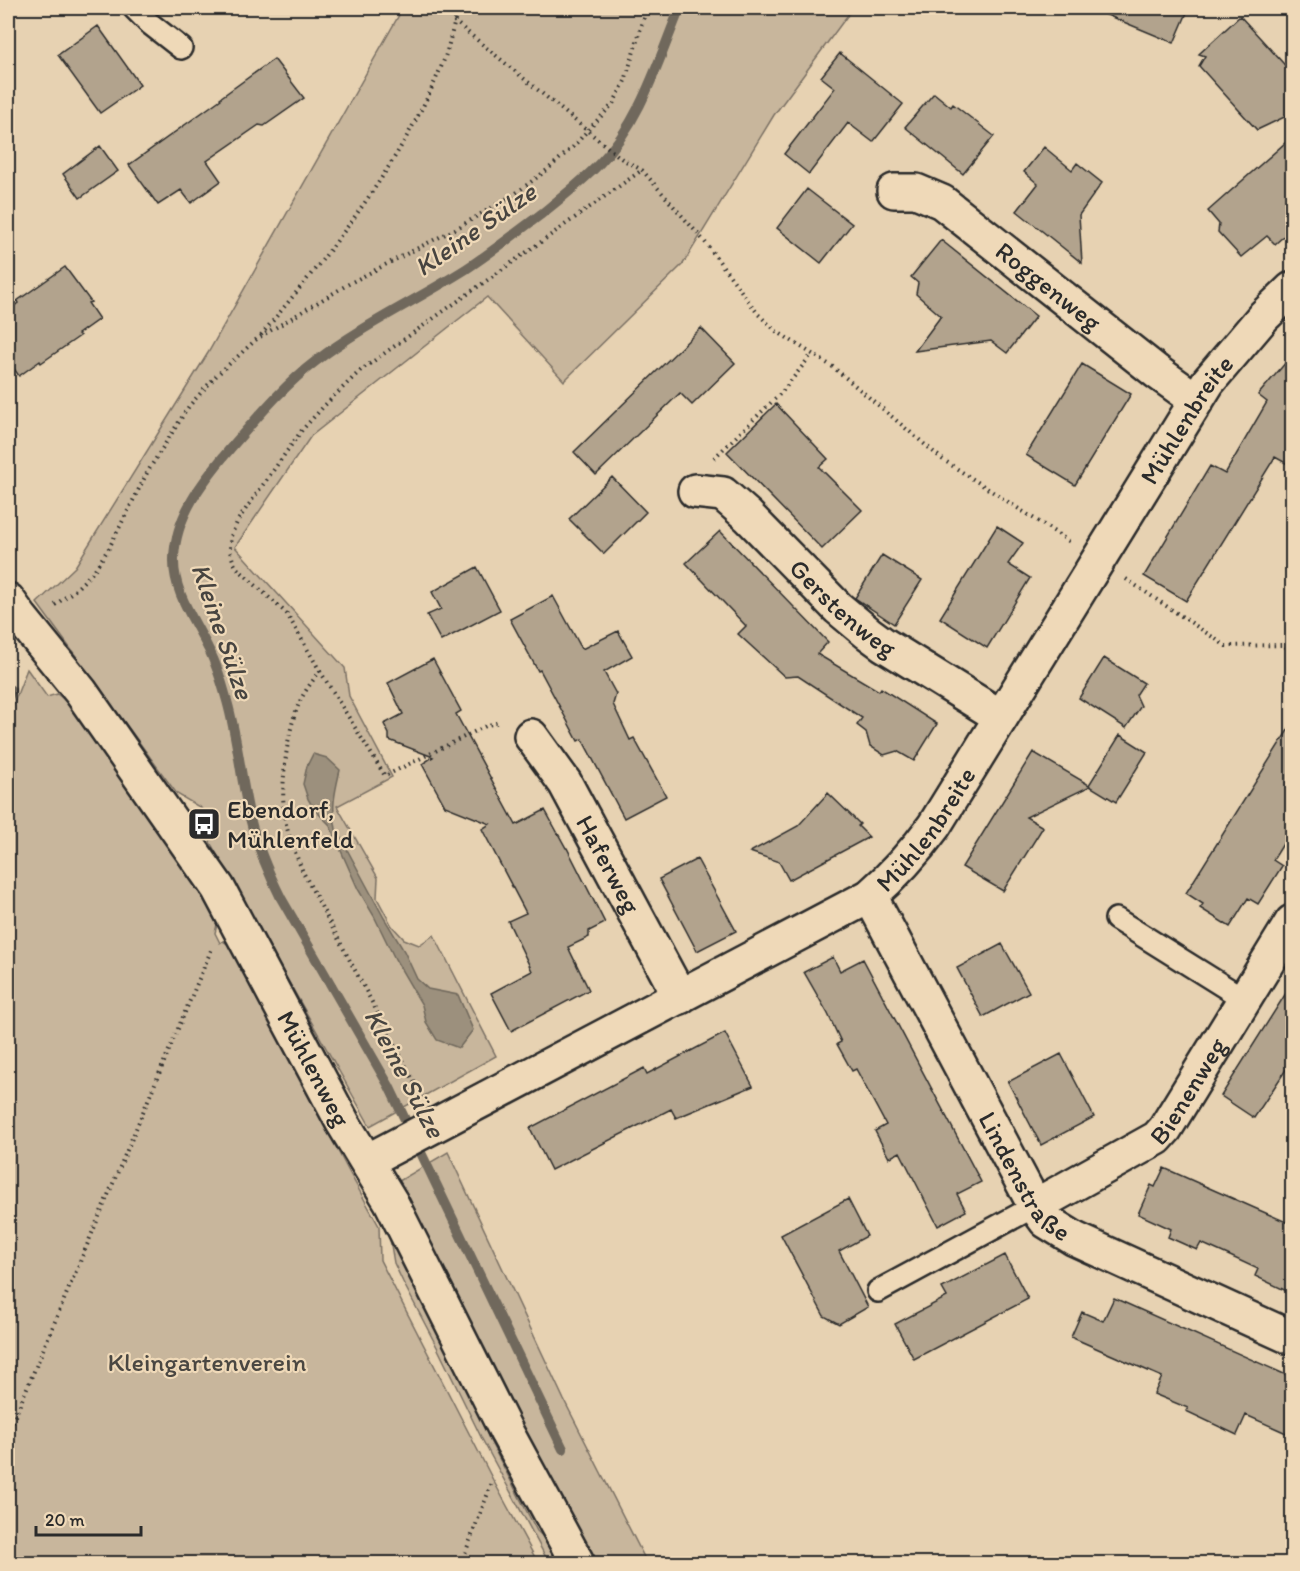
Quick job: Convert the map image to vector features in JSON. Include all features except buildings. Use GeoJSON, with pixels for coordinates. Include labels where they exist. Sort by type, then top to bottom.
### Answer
{"type":"FeatureCollection","features":[{"type":"Feature","properties":{"kind":"street","name":"Roggenweg"},"geometry":{"type":"LineString","coordinates":[[894,191],[916,191],[942,202],[1157,372],[1196,400]]}},
{"type":"Feature","properties":{"kind":"street","name":"Mühlenbreite"},"geometry":{"type":"LineString","coordinates":[[367,1161],[870,896],[898,870],[934,826],[1208,382],[1249,332],[1280,299],[1293,289]]}},
{"type":"Feature","properties":{"kind":"street","name":"Gerstenweg"},"geometry":{"type":"LineString","coordinates":[[695,491],[723,494],[854,622],[883,644],[1001,717]]}},
{"type":"Feature","properties":{"kind":"street","name":"Mühlenweg"},"geometry":{"type":"LineString","coordinates":[[14,609],[81,692],[218,888],[343,1123],[391,1202],[507,1433],[578,1563]]}},
{"type":"Feature","properties":{"kind":"street","name":"Haferweg"},"geometry":{"type":"LineString","coordinates":[[531,736],[565,783],[680,997]]}},
{"type":"Feature","properties":{"kind":"street","name":"Lindenstraße"},"geometry":{"type":"LineString","coordinates":[[870,896],[1035,1206],[1046,1221],[1075,1239],[1293,1338]]}},
{"type":"Feature","properties":{"kind":"street","name":"Bienenweg"},"geometry":{"type":"LineString","coordinates":[[1035,1206],[1157,1138],[1165,1129],[1293,922]]}},
{"type":"Feature","properties":{"kind":"lane"},"geometry":{"type":"LineString","coordinates":[[134,8],[181,48]]}},
{"type":"Feature","properties":{"kind":"lane"},"geometry":{"type":"LineString","coordinates":[[1116,919],[1244,999]]}},
{"type":"Feature","properties":{"kind":"lane"},"geometry":{"type":"LineString","coordinates":[[878,1291],[1035,1206]]}},
{"type":"Feature","properties":{"kind":"path"},"geometry":{"type":"LineString","coordinates":[[14,609],[50,608],[75,590],[93,572],[109,548],[148,471],[189,406],[217,375],[258,338],[309,278],[359,213],[406,138],[429,94],[445,58],[459,8]]}},
{"type":"Feature","properties":{"kind":"path"},"geometry":{"type":"LineString","coordinates":[[258,338],[352,282],[459,227],[516,193],[547,170],[573,147],[613,104],[625,81],[647,8]]}},
{"type":"Feature","properties":{"kind":"path"},"geometry":{"type":"LineString","coordinates":[[454,21],[594,137],[622,159],[642,170],[705,242],[758,314],[776,331],[852,383],[942,459],[1226,646],[1283,645],[1293,651]]}},
{"type":"Feature","properties":{"kind":"path"},"geometry":{"type":"LineString","coordinates":[[531,736],[518,724],[506,721],[488,725],[385,776],[320,671],[288,614],[234,563],[230,552],[233,529],[302,430],[361,370],[642,170]]}},
{"type":"Feature","properties":{"kind":"path"},"geometry":{"type":"LineString","coordinates":[[695,491],[715,456],[782,392],[812,354]]}},
{"type":"Feature","properties":{"kind":"path"},"geometry":{"type":"LineString","coordinates":[[320,671],[304,693],[291,725],[283,805],[286,821],[303,872],[420,1132]]}},
{"type":"Feature","properties":{"kind":"path"},"geometry":{"type":"LineString","coordinates":[[8,1433],[230,909]]}},
{"type":"Feature","properties":{"kind":"path"},"geometry":{"type":"LineString","coordinates":[[461,1563],[493,1480]]}},
{"type":"Feature","properties":{"kind":"green space"},"geometry":{"type":"Polygon","coordinates":[[[403,8],[853,8],[774,115],[683,264],[564,381],[487,297],[311,436],[235,547],[345,668],[349,696],[392,777],[337,806],[378,878],[377,898],[392,926],[404,939],[419,945],[434,935],[496,1056],[370,1126],[210,842],[215,828],[201,808],[177,794],[37,603],[75,567],[208,353],[403,8]]]}},
{"type":"Feature","properties":{"kind":"green space","name":"Kleingartenverein"},"geometry":{"type":"Polygon","coordinates":[[[27,669],[47,697],[57,694],[71,705],[86,724],[131,793],[219,916],[215,933],[220,943],[223,941],[231,946],[379,1226],[380,1260],[538,1563],[8,1563],[8,718],[27,669]]]}},
{"type":"Feature","properties":{"kind":"green space"},"geometry":{"type":"Polygon","coordinates":[[[448,1152],[564,1400],[647,1563],[589,1563],[394,1184],[448,1152]]]}},
{"type":"Feature","properties":{"kind":"green space"},"geometry":{"type":"Polygon","coordinates":[[[388,1227],[470,1388],[489,1439],[537,1531],[559,1551],[566,1563],[549,1563],[482,1439],[394,1263],[388,1227]]]}},
{"type":"Feature","properties":{"kind":"shaded area"},"geometry":{"type":"Polygon","coordinates":[[[313,754],[327,758],[340,770],[334,806],[336,829],[404,951],[417,979],[428,989],[458,995],[473,1030],[459,1048],[437,1040],[426,1022],[422,1005],[358,889],[329,824],[314,809],[308,799],[303,784],[307,766],[313,754]]]}},
{"type":"Feature","properties":{"kind":"waterway","name":"Kleine Sülze"},"geometry":{"type":"LineString","coordinates":[[563,1449],[389,1086],[281,898],[267,869],[250,818],[231,716],[217,667],[181,594],[174,559],[179,528],[200,487],[250,426],[292,381],[352,336],[485,256],[555,203],[600,163],[627,129],[638,109],[680,8]]}},
{"type":"Feature","properties":{"kind":"waterway"},"geometry":{"type":"LineString","coordinates":[[8,699],[11,690]]}},
{"type":"Feature","properties":{"kind":"place","name":"Ebendorf, Mühlenfeld"},"geometry":{"type":"Point","coordinates":[204,824]}}]}
